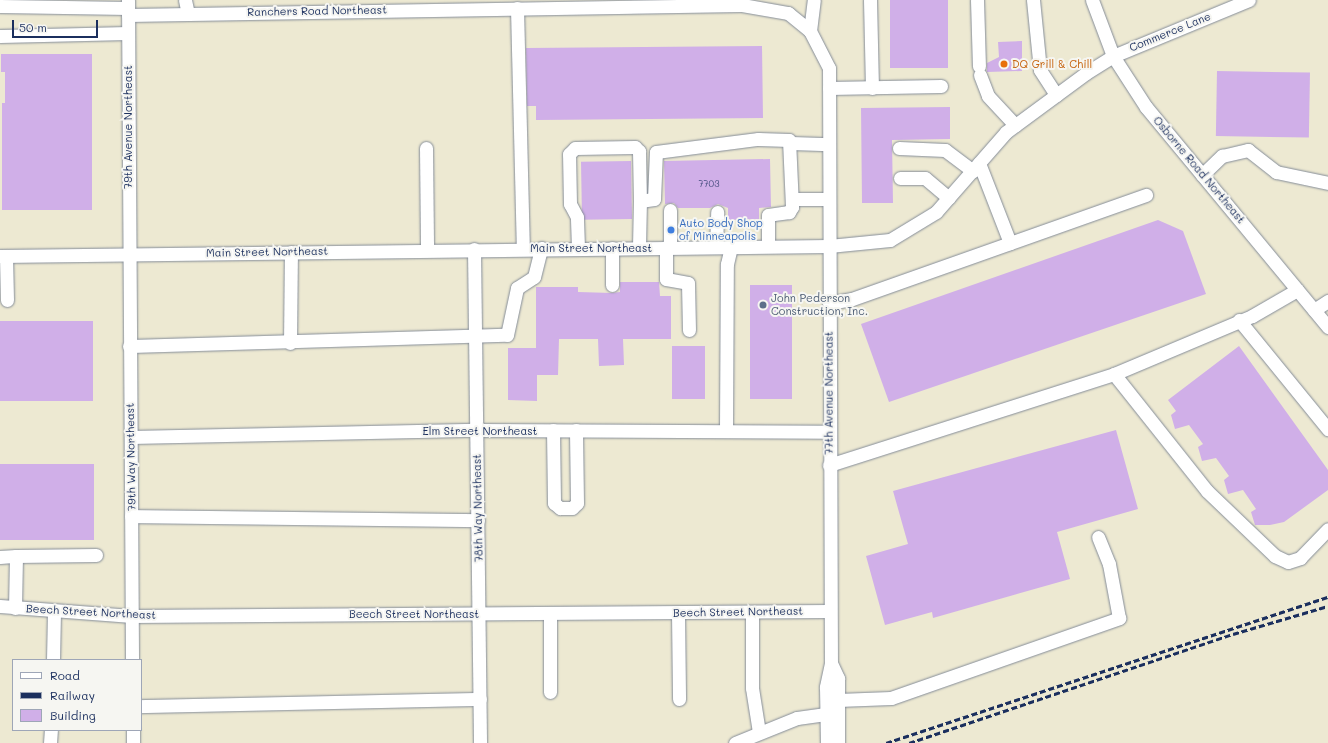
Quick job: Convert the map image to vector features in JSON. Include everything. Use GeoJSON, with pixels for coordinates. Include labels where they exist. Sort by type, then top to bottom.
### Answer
{"type":"FeatureCollection","features":[{"type":"Feature","properties":{"kind":"street"},"geometry":{"type":"LineString","coordinates":[[186,0],[188,14]]}},
{"type":"Feature","properties":{"kind":"street"},"geometry":{"type":"LineString","coordinates":[[870,0],[872,88]]}},
{"type":"Feature","properties":{"kind":"street"},"geometry":{"type":"LineString","coordinates":[[977,0],[980,70],[988,96],[1015,125]]}},
{"type":"Feature","properties":{"kind":"street"},"geometry":{"type":"LineString","coordinates":[[1034,0],[1040,70],[1056,95]]}},
{"type":"Feature","properties":{"kind":"street","name":"Osborne Road Northeast"},"geometry":{"type":"LineString","coordinates":[[1092,0],[1113,56],[1146,107],[1328,327]]}},
{"type":"Feature","properties":{"kind":"street","name":"Commerce Lane"},"geometry":{"type":"LineString","coordinates":[[1113,56],[1249,0]]}},
{"type":"Feature","properties":{"kind":"street"},"geometry":{"type":"LineString","coordinates":[[810,31],[815,1]]}},
{"type":"Feature","properties":{"kind":"street","name":"Ranchers Road Northeast"},"geometry":{"type":"LineString","coordinates":[[0,6],[128,8],[188,14],[313,6],[482,4],[517,8],[640,3],[742,4],[788,14],[810,31]]}},
{"type":"Feature","properties":{"kind":"street","name":"79th Avenue Northeast"},"geometry":{"type":"LineString","coordinates":[[128,8],[128,255]]}},
{"type":"Feature","properties":{"kind":"street"},"geometry":{"type":"LineString","coordinates":[[517,8],[523,248]]}},
{"type":"Feature","properties":{"kind":"street","name":"77th Avenue Northeast"},"geometry":{"type":"LineString","coordinates":[[810,31],[829,68],[829,612],[831,663],[826,714],[827,743]]}},
{"type":"Feature","properties":{"kind":"street"},"geometry":{"type":"LineString","coordinates":[[0,36],[128,33]]}},
{"type":"Feature","properties":{"kind":"street","name":"Main Street Northeast"},"geometry":{"type":"LineString","coordinates":[[3,256],[427,249],[829,246],[890,240],[936,212],[1015,125],[1113,56]]}},
{"type":"Feature","properties":{"kind":"street"},"geometry":{"type":"LineString","coordinates":[[829,88],[940,86]]}},
{"type":"Feature","properties":{"kind":"street"},"geometry":{"type":"LineString","coordinates":[[640,201],[654,199],[653,168],[656,152],[661,149],[758,139],[791,143],[829,144]]}},
{"type":"Feature","properties":{"kind":"street"},"geometry":{"type":"LineString","coordinates":[[768,246],[768,215],[789,212],[792,199],[791,143]]}},
{"type":"Feature","properties":{"kind":"street"},"geometry":{"type":"LineString","coordinates":[[578,248],[577,217],[570,204],[569,154],[575,148],[635,147],[639,151],[639,247]]}},
{"type":"Feature","properties":{"kind":"street"},"geometry":{"type":"LineString","coordinates":[[426,148],[427,249]]}},
{"type":"Feature","properties":{"kind":"street"},"geometry":{"type":"LineString","coordinates":[[899,148],[945,150],[976,167],[1010,243]]}},
{"type":"Feature","properties":{"kind":"street"},"geometry":{"type":"LineString","coordinates":[[1202,175],[1222,156],[1248,150],[1276,172],[1328,183]]}},
{"type":"Feature","properties":{"kind":"street"},"geometry":{"type":"LineString","coordinates":[[900,178],[925,178],[949,198]]}},
{"type":"Feature","properties":{"kind":"street"},"geometry":{"type":"LineString","coordinates":[[829,303],[852,299],[1146,195]]}},
{"type":"Feature","properties":{"kind":"street"},"geometry":{"type":"LineString","coordinates":[[792,199],[829,199]]}},
{"type":"Feature","properties":{"kind":"street"},"geometry":{"type":"LineString","coordinates":[[670,210],[666,279],[688,283],[689,330]]}},
{"type":"Feature","properties":{"kind":"street"},"geometry":{"type":"LineString","coordinates":[[716,247],[717,212]]}},
{"type":"Feature","properties":{"kind":"street"},"geometry":{"type":"LineString","coordinates":[[726,430],[727,264],[731,247]]}},
{"type":"Feature","properties":{"kind":"street"},"geometry":{"type":"LineString","coordinates":[[129,346],[476,338],[507,335],[517,288],[534,277],[541,248]]}},
{"type":"Feature","properties":{"kind":"street"},"geometry":{"type":"LineString","coordinates":[[612,248],[612,285]]}},
{"type":"Feature","properties":{"kind":"street","name":"78th Way Northeast"},"geometry":{"type":"LineString","coordinates":[[474,249],[480,743]]}},
{"type":"Feature","properties":{"kind":"street"},"geometry":{"type":"LineString","coordinates":[[290,252],[290,343]]}},
{"type":"Feature","properties":{"kind":"street","name":"79th Way Northeast"},"geometry":{"type":"LineString","coordinates":[[128,255],[132,659]]}},
{"type":"Feature","properties":{"kind":"street"},"geometry":{"type":"LineString","coordinates":[[3,256],[7,300]]}},
{"type":"Feature","properties":{"kind":"street"},"geometry":{"type":"LineString","coordinates":[[829,465],[1114,374],[1239,320],[1297,290]]}},
{"type":"Feature","properties":{"kind":"street"},"geometry":{"type":"LineString","coordinates":[[1314,310],[1328,301]]}},
{"type":"Feature","properties":{"kind":"street"},"geometry":{"type":"LineString","coordinates":[[1239,320],[1328,429]]}},
{"type":"Feature","properties":{"kind":"street"},"geometry":{"type":"LineString","coordinates":[[1114,374],[1206,491],[1275,556],[1288,562],[1300,558],[1328,529]]}},
{"type":"Feature","properties":{"kind":"street","name":"Elm Street Northeast"},"geometry":{"type":"LineString","coordinates":[[131,437],[477,430],[726,430],[829,432]]}},
{"type":"Feature","properties":{"kind":"street"},"geometry":{"type":"LineString","coordinates":[[553,430],[554,503],[560,508],[572,508],[577,503],[576,430]]}},
{"type":"Feature","properties":{"kind":"street"},"geometry":{"type":"LineString","coordinates":[[131,516],[478,520]]}},
{"type":"Feature","properties":{"kind":"street"},"geometry":{"type":"LineString","coordinates":[[838,700],[890,698],[1119,618],[1108,564],[1098,538]]}},
{"type":"Feature","properties":{"kind":"street"},"geometry":{"type":"LineString","coordinates":[[0,557],[96,555]]}},
{"type":"Feature","properties":{"kind":"street"},"geometry":{"type":"LineString","coordinates":[[15,608],[16,556]]}},
{"type":"Feature","properties":{"kind":"street","name":"Beech Street Northeast"},"geometry":{"type":"LineString","coordinates":[[0,606],[54,613],[132,616],[829,612]]}},
{"type":"Feature","properties":{"kind":"street"},"geometry":{"type":"LineString","coordinates":[[752,612],[752,688],[759,732]]}},
{"type":"Feature","properties":{"kind":"street"},"geometry":{"type":"LineString","coordinates":[[53,659],[54,613]]}},
{"type":"Feature","properties":{"kind":"street"},"geometry":{"type":"LineString","coordinates":[[678,613],[679,699]]}},
{"type":"Feature","properties":{"kind":"street"},"geometry":{"type":"LineString","coordinates":[[550,614],[550,692]]}},
{"type":"Feature","properties":{"kind":"street","name":"77th Avenue Northeast"},"geometry":{"type":"LineString","coordinates":[[831,663],[838,678],[838,743]]}},
{"type":"Feature","properties":{"kind":"street"},"geometry":{"type":"LineString","coordinates":[[142,706],[480,699]]}},
{"type":"Feature","properties":{"kind":"street"},"geometry":{"type":"LineString","coordinates":[[735,743],[759,732],[798,718],[826,714]]}},
{"type":"Feature","properties":{"kind":"street"},"geometry":{"type":"LineString","coordinates":[[50,743],[51,731]]}},
{"type":"Feature","properties":{"kind":"street"},"geometry":{"type":"LineString","coordinates":[[133,731],[133,743]]}},
{"type":"Feature","properties":{"kind":"building"},"geometry":{"type":"Polygon","coordinates":[[[890,0],[948,0],[948,68],[890,68],[890,0]]]}},
{"type":"Feature","properties":{"kind":"building","name":"DQ Grill & Chill"},"geometry":{"type":"Polygon","coordinates":[[[1022,41],[1022,71],[987,72],[987,63],[999,57],[998,42],[1022,41]]]}},
{"type":"Feature","properties":{"kind":"building"},"geometry":{"type":"Polygon","coordinates":[[[762,46],[763,118],[536,120],[536,106],[527,106],[526,48],[762,46]]]}},
{"type":"Feature","properties":{"kind":"building"},"geometry":{"type":"Polygon","coordinates":[[[1,54],[92,54],[92,210],[2,210],[2,103],[5,103],[5,72],[1,72],[1,54]]]}},
{"type":"Feature","properties":{"kind":"building"},"geometry":{"type":"Polygon","coordinates":[[[1217,71],[1310,73],[1309,138],[1216,136],[1217,71]]]}},
{"type":"Feature","properties":{"kind":"building"},"geometry":{"type":"Polygon","coordinates":[[[950,107],[950,139],[892,140],[893,203],[862,203],[861,108],[950,107]]]}},
{"type":"Feature","properties":{"kind":"building"},"geometry":{"type":"Polygon","coordinates":[[[770,159],[771,207],[759,208],[759,219],[728,220],[728,208],[718,204],[710,208],[678,208],[674,203],[665,204],[664,161],[770,159]]]}},
{"type":"Feature","properties":{"kind":"building"},"geometry":{"type":"Polygon","coordinates":[[[631,161],[632,219],[582,220],[581,162],[631,161]]]}},
{"type":"Feature","properties":{"kind":"building"},"geometry":{"type":"Polygon","coordinates":[[[1158,220],[1183,231],[1206,294],[889,402],[861,324],[1158,220]]]}},
{"type":"Feature","properties":{"kind":"building"},"geometry":{"type":"Polygon","coordinates":[[[620,282],[659,282],[660,296],[671,296],[671,339],[623,339],[624,365],[599,366],[598,339],[559,339],[558,375],[537,375],[537,401],[508,400],[508,348],[536,348],[536,287],[578,287],[578,292],[612,293],[620,292],[620,282]]]}},
{"type":"Feature","properties":{"kind":"building"},"geometry":{"type":"Polygon","coordinates":[[[750,285],[792,285],[792,399],[750,399],[750,285]]]}},
{"type":"Feature","properties":{"kind":"building"},"geometry":{"type":"Polygon","coordinates":[[[0,321],[93,321],[93,401],[0,401],[0,321]]]}},
{"type":"Feature","properties":{"kind":"building"},"geometry":{"type":"Polygon","coordinates":[[[672,346],[705,346],[705,399],[672,399],[672,346]]]}},
{"type":"Feature","properties":{"kind":"building"},"geometry":{"type":"Polygon","coordinates":[[[1239,346],[1328,470],[1328,490],[1284,522],[1270,525],[1255,525],[1251,512],[1256,509],[1243,490],[1228,494],[1224,480],[1229,476],[1216,458],[1202,461],[1198,447],[1203,444],[1189,425],[1175,429],[1171,415],[1176,411],[1168,400],[1239,346]]]}},
{"type":"Feature","properties":{"kind":"building"},"geometry":{"type":"Polygon","coordinates":[[[1116,430],[1138,509],[1057,532],[1070,579],[933,618],[932,612],[885,625],[866,556],[908,544],[893,491],[1116,430]]]}},
{"type":"Feature","properties":{"kind":"building"},"geometry":{"type":"Polygon","coordinates":[[[0,464],[94,464],[94,540],[0,540],[0,464]]]}},
{"type":"Feature","properties":{"kind":"railway"},"geometry":{"type":"LineString","coordinates":[[886,743],[1328,597]]}},
{"type":"Feature","properties":{"kind":"railway"},"geometry":{"type":"LineString","coordinates":[[909,743],[1233,634],[1328,606]]}},
{"type":"Feature","properties":{"kind":"place","name":"DQ Grill & Chill"},"geometry":{"type":"Point","coordinates":[1004,64]}},
{"type":"Feature","properties":{"kind":"place","name":"Auto Body Shop of Minneapolis"},"geometry":{"type":"Point","coordinates":[671,230]}},
{"type":"Feature","properties":{"kind":"place","name":"John Pederson Construction, Inc."},"geometry":{"type":"Point","coordinates":[763,305]}}]}
